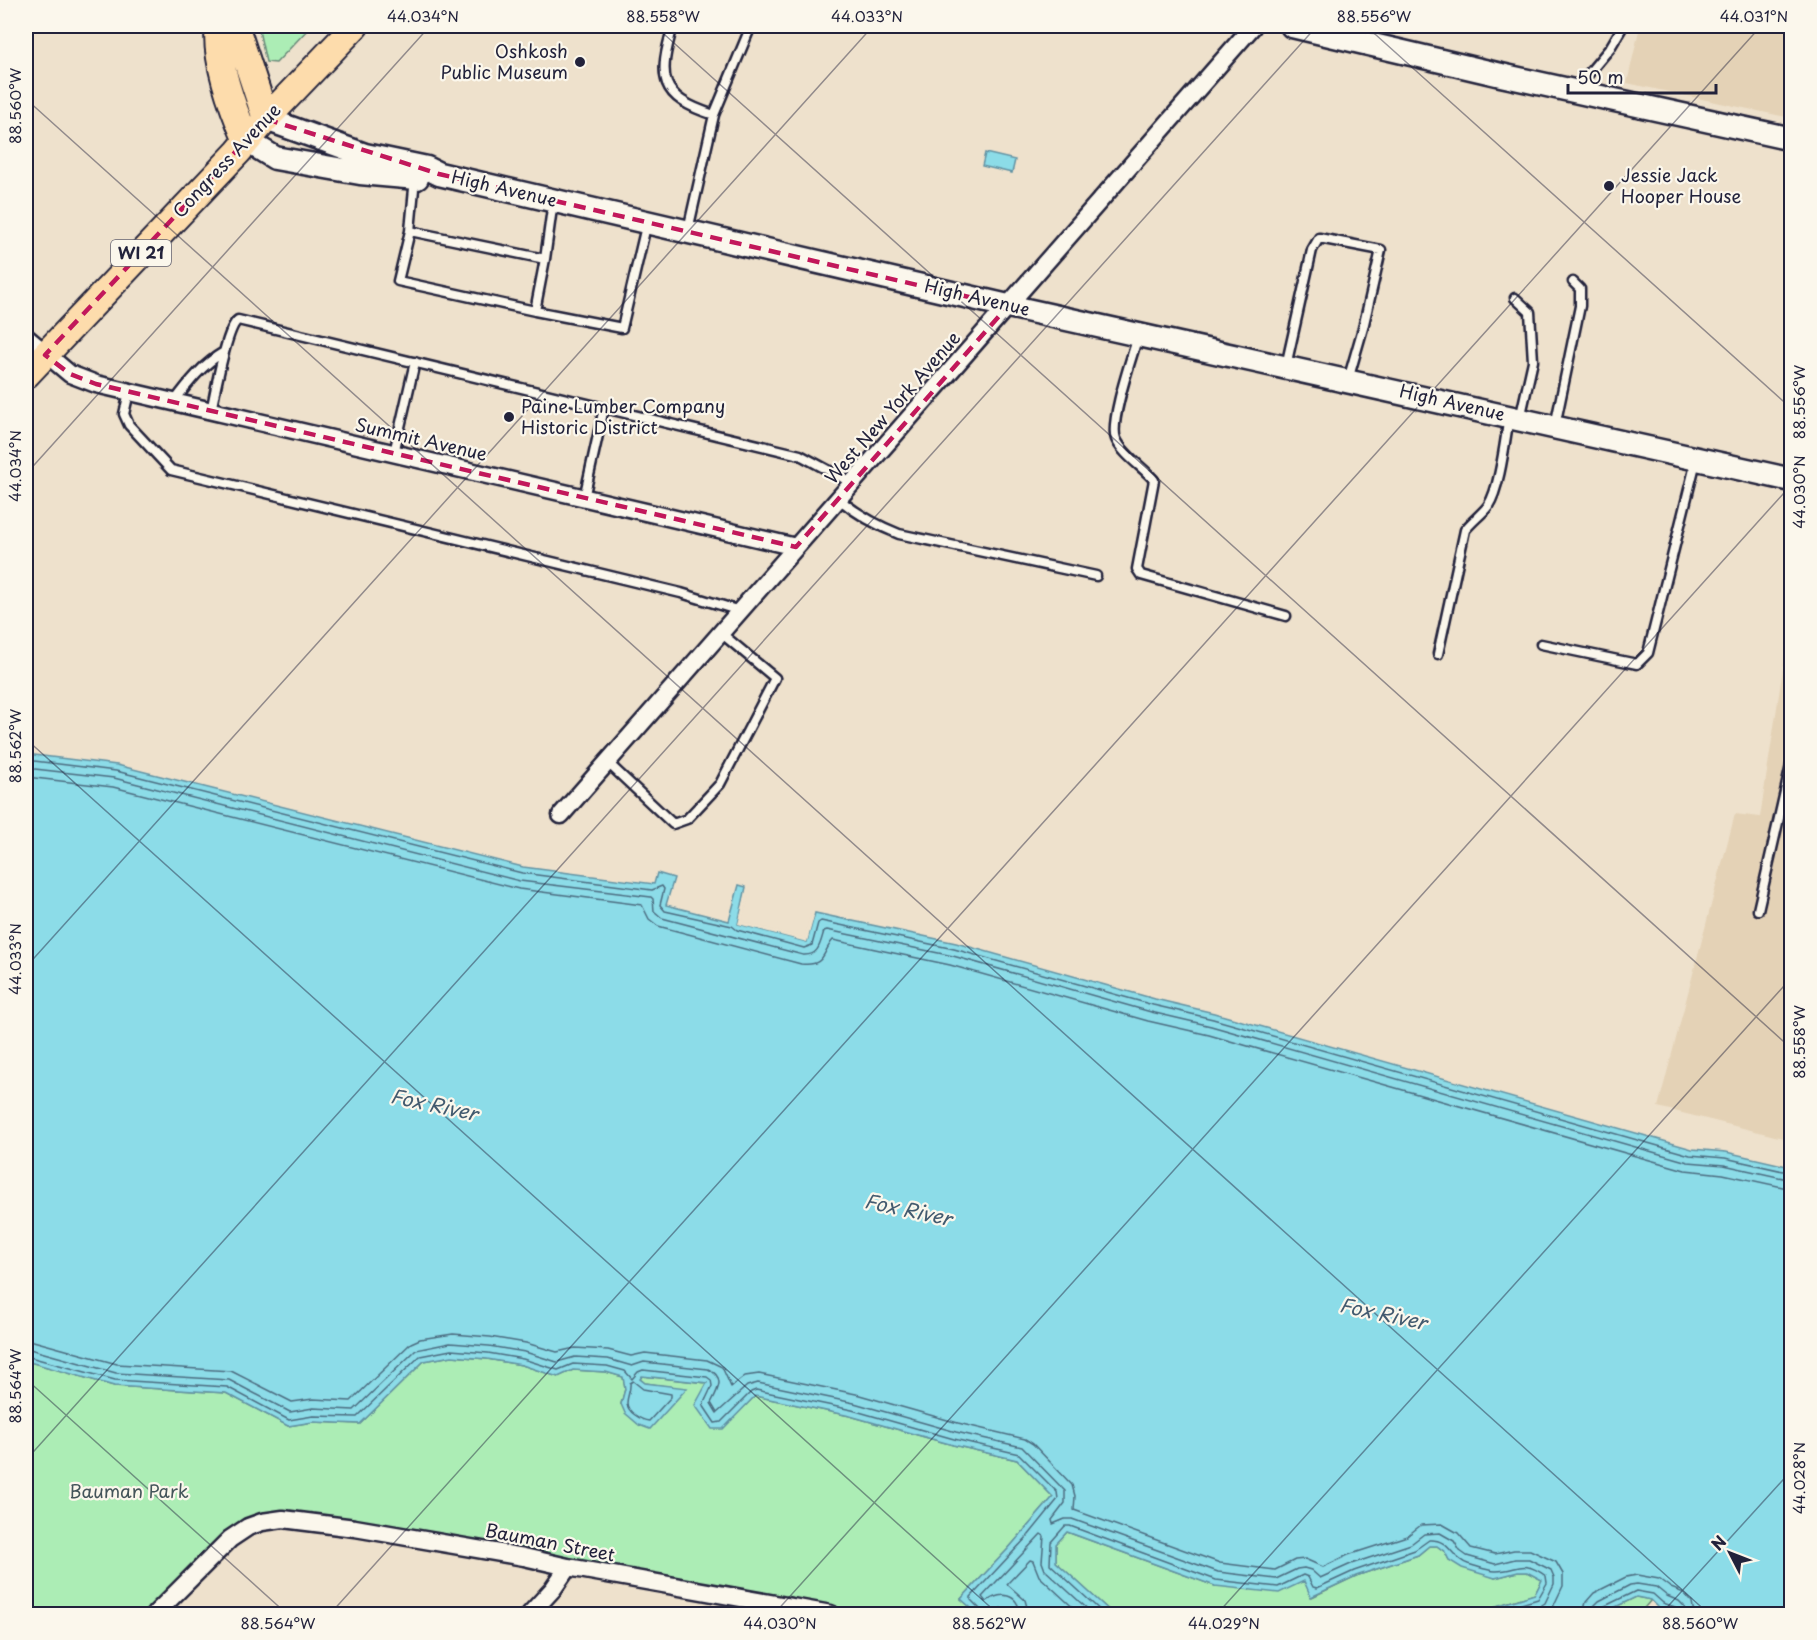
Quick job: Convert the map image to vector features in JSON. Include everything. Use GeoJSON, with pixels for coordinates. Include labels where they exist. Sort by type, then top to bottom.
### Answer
{"type":"FeatureCollection","features":[{"type":"Feature","properties":{"kind":"main road"},"geometry":{"type":"LineString","coordinates":[[219,26],[217,40],[233,111],[247,141],[274,158],[360,173],[416,172]]}},
{"type":"Feature","properties":{"kind":"main road"},"geometry":{"type":"LineString","coordinates":[[233,26],[238,34],[266,119]]}},
{"type":"Feature","properties":{"kind":"main road","name":"Congress Avenue"},"geometry":{"type":"LineString","coordinates":[[26,375],[355,26]]}},
{"type":"Feature","properties":{"kind":"main road"},"geometry":{"type":"LineString","coordinates":[[1292,26],[1791,139]]}},
{"type":"Feature","properties":{"kind":"main road","name":"High Avenue"},"geometry":{"type":"LineString","coordinates":[[266,119],[416,172],[428,168],[439,174],[1008,306],[1791,480]]}},
{"type":"Feature","properties":{"kind":"street","name":"West New York Avenue"},"geometry":{"type":"LineString","coordinates":[[561,815],[1253,26]]}},
{"type":"Feature","properties":{"kind":"street","name":"Summit Avenue"},"geometry":{"type":"LineString","coordinates":[[26,337],[70,374],[96,384],[796,547]]}},
{"type":"Feature","properties":{"kind":"street","name":"Bauman Street"},"geometry":{"type":"LineString","coordinates":[[155,1614],[230,1539],[248,1527],[262,1522],[284,1519],[355,1528],[524,1557],[831,1614]]}},
{"type":"Feature","properties":{"kind":"street"},"geometry":{"type":"LineString","coordinates":[[530,1614],[553,1589],[568,1567]]}},
{"type":"Feature","properties":{"kind":"lane"},"geometry":{"type":"LineString","coordinates":[[673,26],[665,54],[666,82],[676,97],[685,104],[714,115]]}},
{"type":"Feature","properties":{"kind":"lane"},"geometry":{"type":"LineString","coordinates":[[688,231],[714,115],[751,26]]}},
{"type":"Feature","properties":{"kind":"lane"},"geometry":{"type":"LineString","coordinates":[[1575,91],[1610,48],[1623,26]]}},
{"type":"Feature","properties":{"kind":"lane"},"geometry":{"type":"LineString","coordinates":[[416,172],[410,231],[398,280],[535,311],[622,327],[647,222]]}},
{"type":"Feature","properties":{"kind":"lane"},"geometry":{"type":"LineString","coordinates":[[535,311],[554,201]]}},
{"type":"Feature","properties":{"kind":"lane"},"geometry":{"type":"LineString","coordinates":[[410,231],[545,259]]}},
{"type":"Feature","properties":{"kind":"lane"},"geometry":{"type":"LineString","coordinates":[[1286,366],[1312,250],[1319,238],[1381,250],[1363,328],[1347,380]]}},
{"type":"Feature","properties":{"kind":"lane"},"geometry":{"type":"LineString","coordinates":[[1555,427],[1580,306],[1580,289],[1573,282]]}},
{"type":"Feature","properties":{"kind":"lane"},"geometry":{"type":"LineString","coordinates":[[1438,654],[1465,530],[1488,507],[1495,492],[1533,361],[1530,312],[1515,298]]}},
{"type":"Feature","properties":{"kind":"lane"},"geometry":{"type":"LineString","coordinates":[[211,411],[224,352],[233,325],[238,320],[800,456],[852,483]]}},
{"type":"Feature","properties":{"kind":"lane"},"geometry":{"type":"LineString","coordinates":[[1139,334],[1115,417],[1116,438],[1124,450],[1154,480],[1137,569],[1141,575],[1286,616]]}},
{"type":"Feature","properties":{"kind":"lane"},"geometry":{"type":"LineString","coordinates":[[174,402],[189,381],[224,352]]}},
{"type":"Feature","properties":{"kind":"lane"},"geometry":{"type":"LineString","coordinates":[[394,453],[415,362]]}},
{"type":"Feature","properties":{"kind":"lane"},"geometry":{"type":"LineString","coordinates":[[129,392],[124,414],[129,425],[171,470],[681,594],[741,611]]}},
{"type":"Feature","properties":{"kind":"lane"},"geometry":{"type":"LineString","coordinates":[[584,498],[604,408]]}},
{"type":"Feature","properties":{"kind":"lane"},"geometry":{"type":"LineString","coordinates":[[1541,644],[1637,664],[1648,653],[1697,458]]}},
{"type":"Feature","properties":{"kind":"lane"},"geometry":{"type":"LineString","coordinates":[[839,499],[857,514],[900,534],[1096,576]]}},
{"type":"Feature","properties":{"kind":"lane"},"geometry":{"type":"LineString","coordinates":[[607,762],[673,824],[687,819],[720,784],[775,678],[721,633]]}},
{"type":"Feature","properties":{"kind":"lane"},"geometry":{"type":"LineString","coordinates":[[1758,910],[1791,761]]}},
{"type":"Feature","properties":{"kind":"highlighted area"},"geometry":{"type":"Polygon","coordinates":[[[266,119],[439,174],[1008,306],[796,547],[96,384],[70,374],[45,355],[266,119]]]}},
{"type":"Feature","properties":{"kind":"shaded area"},"geometry":{"type":"Polygon","coordinates":[[[1640,26],[1791,26],[1791,118],[1627,83],[1640,26]]]}},
{"type":"Feature","properties":{"kind":"shaded area"},"geometry":{"type":"Polygon","coordinates":[[[1791,617],[1791,1140],[1658,1107],[1735,814],[1760,817],[1791,617]]]}},
{"type":"Feature","properties":{"kind":"green space"},"geometry":{"type":"Polygon","coordinates":[[[258,26],[311,26],[276,63],[266,62],[258,26]]]}},
{"type":"Feature","properties":{"kind":"green space","name":"Bauman Park"},"geometry":{"type":"Polygon","coordinates":[[[452,1356],[522,1365],[558,1377],[573,1370],[606,1372],[623,1377],[625,1389],[621,1404],[686,1389],[645,1383],[640,1379],[642,1376],[707,1383],[723,1428],[755,1396],[850,1416],[953,1445],[1017,1460],[1053,1497],[961,1599],[978,1614],[831,1614],[568,1567],[262,1522],[155,1614],[26,1614],[26,1361],[114,1386],[226,1393],[288,1426],[313,1422],[360,1424],[424,1361],[452,1356]]]}},
{"type":"Feature","properties":{"kind":"green space"},"geometry":{"type":"Polygon","coordinates":[[[1067,1532],[1215,1586],[1304,1581],[1312,1597],[1356,1576],[1418,1555],[1429,1546],[1437,1546],[1445,1552],[1449,1560],[1495,1578],[1527,1572],[1542,1580],[1535,1594],[1496,1606],[1492,1614],[1113,1614],[1056,1562],[1056,1544],[1067,1532]]]}},
{"type":"Feature","properties":{"kind":"green space"},"geometry":{"type":"Polygon","coordinates":[[[1636,1597],[1651,1600],[1639,1614],[1601,1614],[1636,1597]]]}},
{"type":"Feature","properties":{"kind":"water"},"geometry":{"type":"Polygon","coordinates":[[[985,153],[1015,160],[1012,173],[982,166],[985,153]]]}},
{"type":"Feature","properties":{"kind":"water","name":"Fox River"},"geometry":{"type":"Polygon","coordinates":[[[26,754],[117,765],[523,867],[654,884],[657,873],[674,878],[666,905],[729,921],[739,885],[746,887],[738,924],[807,942],[815,913],[956,943],[1155,999],[1214,1013],[1692,1149],[1726,1152],[1791,1167],[1791,1614],[1679,1614],[1660,1609],[1651,1600],[1636,1597],[1601,1614],[1492,1614],[1496,1606],[1535,1594],[1542,1580],[1527,1572],[1495,1578],[1462,1568],[1449,1560],[1445,1552],[1437,1546],[1429,1546],[1418,1555],[1356,1576],[1311,1597],[1304,1581],[1279,1593],[1215,1586],[1067,1532],[1056,1544],[1056,1562],[1113,1614],[1009,1614],[1001,1608],[994,1614],[978,1614],[961,1599],[1053,1497],[1017,1460],[953,1445],[850,1416],[755,1396],[723,1429],[712,1429],[695,1405],[707,1383],[642,1376],[640,1379],[645,1383],[687,1388],[650,1429],[639,1425],[625,1413],[621,1404],[625,1389],[623,1377],[606,1372],[573,1370],[558,1377],[522,1365],[487,1359],[452,1356],[424,1361],[360,1424],[313,1422],[288,1426],[226,1393],[114,1386],[26,1361],[26,754]]]}},
{"type":"Feature","properties":{"kind":"pier"},"geometry":{"type":"Polygon","coordinates":[[[745,897],[748,898],[741,922],[805,939],[811,915],[814,916],[807,942],[738,924],[745,897]]]}},
{"type":"Feature","properties":{"kind":"place","name":"Oshkosh Public Museum"},"geometry":{"type":"Point","coordinates":[580,62]}},
{"type":"Feature","properties":{"kind":"place","name":"Jessie Jack Hooper House"},"geometry":{"type":"Point","coordinates":[1609,186]}},
{"type":"Feature","properties":{"kind":"place","name":"Paine Lumber Company Historic District"},"geometry":{"type":"Point","coordinates":[509,417]}}]}
